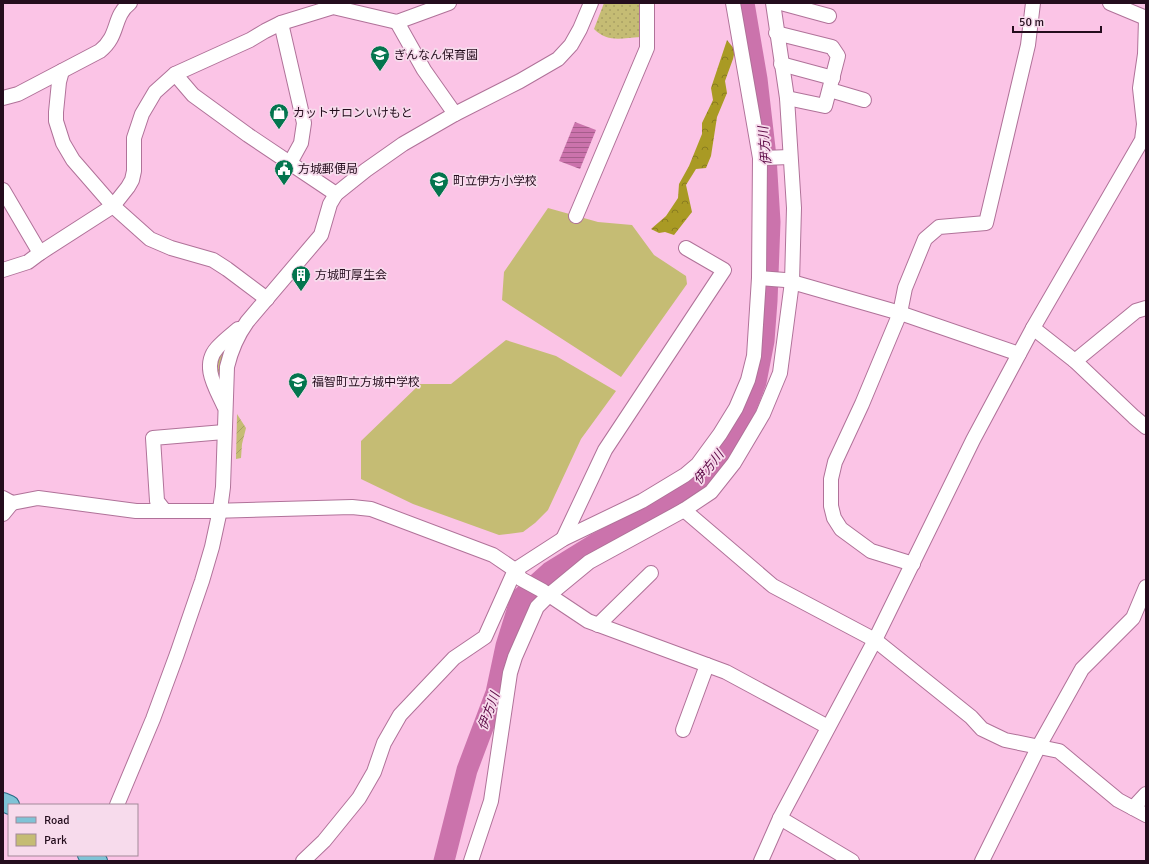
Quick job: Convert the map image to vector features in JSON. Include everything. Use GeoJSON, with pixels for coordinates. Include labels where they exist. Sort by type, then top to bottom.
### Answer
{"type":"FeatureCollection","features":[{"type":"Feature","properties":{"kind":"street"},"geometry":{"type":"LineString","coordinates":[[3,98],[18,94],[100,51],[106,46],[114,34],[122,11],[130,3]]}},
{"type":"Feature","properties":{"kind":"street"},"geometry":{"type":"LineString","coordinates":[[3,270],[28,262],[40,252],[113,206],[132,180],[134,171],[134,138],[142,114],[155,92],[175,74],[250,40],[281,23],[333,5],[397,22],[449,3]]}},
{"type":"Feature","properties":{"kind":"street"},"geometry":{"type":"LineString","coordinates":[[117,804],[153,719],[177,654],[212,547],[220,510],[226,375],[236,339],[247,322],[321,235],[330,204],[336,194],[366,170],[403,144],[455,114],[520,81],[558,59],[571,45],[580,29],[591,3]]}},
{"type":"Feature","properties":{"kind":"street"},"geometry":{"type":"LineString","coordinates":[[576,216],[647,48],[647,3]]}},
{"type":"Feature","properties":{"kind":"street"},"geometry":{"type":"LineString","coordinates":[[304,861],[324,842],[359,798],[374,772],[384,743],[400,715],[454,658],[485,637],[518,574],[563,539],[642,501],[678,479],[698,464],[720,434],[736,408],[748,380],[754,356],[761,278],[762,158],[733,3]]}},
{"type":"Feature","properties":{"kind":"street"},"geometry":{"type":"LineString","coordinates":[[471,861],[491,801],[510,673],[514,657],[546,593],[589,562],[684,510],[711,492],[734,463],[763,414],[780,373],[794,208],[785,157],[787,98],[776,33],[773,3]]}},
{"type":"Feature","properties":{"kind":"street"},"geometry":{"type":"LineString","coordinates":[[781,3],[829,16]]}},
{"type":"Feature","properties":{"kind":"street"},"geometry":{"type":"LineString","coordinates":[[913,564],[871,551],[841,529],[834,518],[830,506],[831,479],[835,462],[862,404],[900,313],[905,288],[925,239],[939,227],[986,222],[1028,45],[1033,3]]}},
{"type":"Feature","properties":{"kind":"street"},"geometry":{"type":"LineString","coordinates":[[761,861],[780,818],[875,640],[973,440],[1033,328],[1142,140],[1144,124],[1140,88],[1145,54],[1146,18],[1110,3]]}},
{"type":"Feature","properties":{"kind":"street"},"geometry":{"type":"LineString","coordinates":[[397,22],[424,70],[455,114]]}},
{"type":"Feature","properties":{"kind":"street"},"geometry":{"type":"LineString","coordinates":[[281,23],[304,122],[301,143],[290,163]]}},
{"type":"Feature","properties":{"kind":"street"},"geometry":{"type":"LineString","coordinates":[[776,33],[832,47],[838,56],[826,106],[787,98]]}},
{"type":"Feature","properties":{"kind":"street"},"geometry":{"type":"LineString","coordinates":[[781,64],[832,84],[864,100]]}},
{"type":"Feature","properties":{"kind":"street"},"geometry":{"type":"LineString","coordinates":[[62,71],[59,82],[56,121],[64,143],[73,160],[113,206],[150,239],[171,248],[213,260],[267,299]]}},
{"type":"Feature","properties":{"kind":"street"},"geometry":{"type":"LineString","coordinates":[[175,74],[193,95],[248,136],[336,194]]}},
{"type":"Feature","properties":{"kind":"street"},"geometry":{"type":"LineString","coordinates":[[762,158],[785,157]]}},
{"type":"Feature","properties":{"kind":"street"},"geometry":{"type":"LineString","coordinates":[[3,190],[40,252]]}},
{"type":"Feature","properties":{"kind":"street"},"geometry":{"type":"LineString","coordinates":[[563,539],[605,450],[724,270],[686,248]]}},
{"type":"Feature","properties":{"kind":"street"},"geometry":{"type":"LineString","coordinates":[[761,278],[789,281],[900,313],[1019,354]]}},
{"type":"Feature","properties":{"kind":"street"},"geometry":{"type":"LineString","coordinates":[[1075,361],[1141,309],[1146,299]]}},
{"type":"Feature","properties":{"kind":"street"},"geometry":{"type":"LineString","coordinates":[[1033,328],[1075,361],[1146,427]]}},
{"type":"Feature","properties":{"kind":"street"},"geometry":{"type":"LineString","coordinates":[[164,510],[157,501],[153,438],[224,432]]}},
{"type":"Feature","properties":{"kind":"street"},"geometry":{"type":"LineString","coordinates":[[3,514],[8,501],[38,498],[136,511],[352,507],[371,509],[493,555],[518,574],[588,621],[726,672],[828,727]]}},
{"type":"Feature","properties":{"kind":"street"},"geometry":{"type":"LineString","coordinates":[[684,510],[773,586],[875,640],[971,717],[982,729],[1005,740],[1059,751],[1118,800],[1146,815]]}},
{"type":"Feature","properties":{"kind":"street"},"geometry":{"type":"LineString","coordinates":[[598,625],[651,573]]}},
{"type":"Feature","properties":{"kind":"street"},"geometry":{"type":"LineString","coordinates":[[982,861],[1039,746],[1082,669],[1133,618],[1146,587]]}},
{"type":"Feature","properties":{"kind":"street"},"geometry":{"type":"LineString","coordinates":[[683,730],[707,665]]}},
{"type":"Feature","properties":{"kind":"street"},"geometry":{"type":"LineString","coordinates":[[1133,808],[1146,794]]}},
{"type":"Feature","properties":{"kind":"street"},"geometry":{"type":"LineString","coordinates":[[780,818],[852,861]]}},
{"type":"Feature","properties":{"kind":"green space"},"geometry":{"type":"Polygon","coordinates":[[[604,3],[641,3],[640,37],[621,39],[610,38],[594,29],[604,3]]]}},
{"type":"Feature","properties":{"kind":"green space"},"geometry":{"type":"Polygon","coordinates":[[[727,40],[735,50],[725,81],[727,93],[717,117],[711,156],[706,168],[696,169],[686,185],[692,212],[674,235],[665,232],[659,233],[651,229],[666,216],[678,198],[679,184],[689,166],[702,134],[702,123],[713,100],[711,88],[727,40]]]}},
{"type":"Feature","properties":{"kind":"green space"},"geometry":{"type":"Polygon","coordinates":[[[548,208],[598,222],[632,225],[654,255],[686,276],[687,284],[621,377],[502,300],[504,272],[548,208]]]}},
{"type":"Feature","properties":{"kind":"green space"},"geometry":{"type":"Polygon","coordinates":[[[506,340],[556,356],[616,391],[581,439],[548,510],[535,523],[523,532],[499,535],[413,504],[361,479],[361,441],[420,384],[451,384],[506,340]]]}},
{"type":"Feature","properties":{"kind":"green space"},"geometry":{"type":"Polygon","coordinates":[[[222,349],[225,352],[220,365],[220,378],[218,380],[216,356],[222,349]]]}},
{"type":"Feature","properties":{"kind":"green space"},"geometry":{"type":"Polygon","coordinates":[[[237,414],[246,428],[242,444],[241,458],[236,459],[237,414]]]}},
{"type":"Feature","properties":{"kind":"shaded area"},"geometry":{"type":"Polygon","coordinates":[[[575,122],[596,130],[580,169],[559,161],[575,122]]]}},
{"type":"Feature","properties":{"kind":"waterway","name":"伊方川"},"geometry":{"type":"LineString","coordinates":[[444,861],[467,770],[496,693],[506,646],[521,598],[550,572],[597,543],[648,517],[672,502],[696,484],[726,444],[744,413],[756,382],[764,341],[770,222],[766,157],[757,79],[744,3]]}},
{"type":"Feature","properties":{"kind":"place","name":"ぎんなん保育園"},"geometry":{"type":"Point","coordinates":[380,72]}},
{"type":"Feature","properties":{"kind":"place","name":"カットサロンいけもと"},"geometry":{"type":"Point","coordinates":[279,130]}},
{"type":"Feature","properties":{"kind":"place","name":"方城郵便局"},"geometry":{"type":"Point","coordinates":[284,186]}},
{"type":"Feature","properties":{"kind":"place","name":"町立伊方小学校"},"geometry":{"type":"Point","coordinates":[439,198]}},
{"type":"Feature","properties":{"kind":"place","name":"方城町厚生会"},"geometry":{"type":"Point","coordinates":[301,292]}},
{"type":"Feature","properties":{"kind":"place","name":"福智町立方城中学校"},"geometry":{"type":"Point","coordinates":[298,399]}}]}
